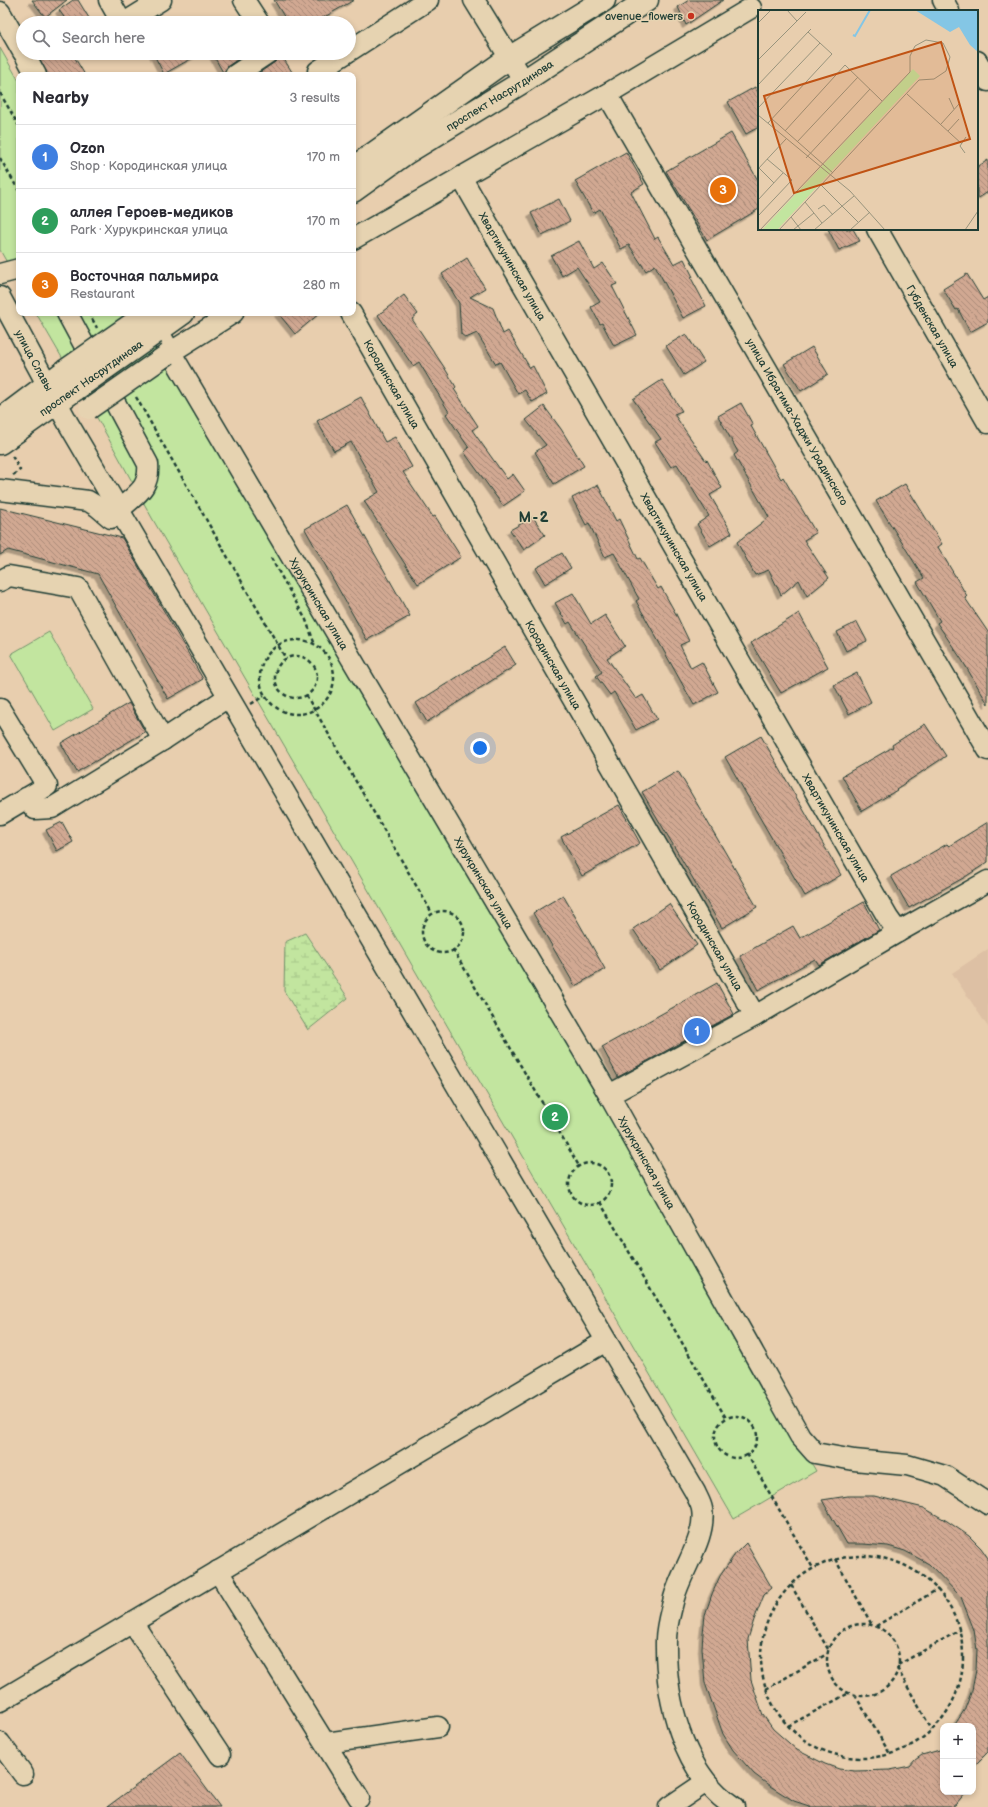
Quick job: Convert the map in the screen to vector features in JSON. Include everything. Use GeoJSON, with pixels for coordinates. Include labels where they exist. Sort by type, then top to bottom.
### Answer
{"type":"FeatureCollection","features":[{"type":"Feature","properties":{"kind":"main road","name":"проспект Насрутдинова"},"geometry":{"type":"LineString","coordinates":[[356,166],[509,58],[604,0]]}},
{"type":"Feature","properties":{"kind":"main road","name":"проспект Насрутдинова"},"geometry":{"type":"LineString","coordinates":[[356,189],[406,153],[524,81],[647,0]]}},
{"type":"Feature","properties":{"kind":"main road","name":"проспект Насрутдинова"},"geometry":{"type":"LineString","coordinates":[[1,435],[52,393],[151,321],[171,316]]}},
{"type":"Feature","properties":{"kind":"street"},"geometry":{"type":"LineString","coordinates":[[109,0],[119,16]]}},
{"type":"Feature","properties":{"kind":"street"},"geometry":{"type":"LineString","coordinates":[[135,16],[161,0]]}},
{"type":"Feature","properties":{"kind":"street"},"geometry":{"type":"LineString","coordinates":[[244,0],[254,16]]}},
{"type":"Feature","properties":{"kind":"street"},"geometry":{"type":"LineString","coordinates":[[356,46],[428,0]]}},
{"type":"Feature","properties":{"kind":"street"},"geometry":{"type":"LineString","coordinates":[[474,0],[524,81]]}},
{"type":"Feature","properties":{"kind":"street"},"geometry":{"type":"LineString","coordinates":[[943,0],[948,10]]}},
{"type":"Feature","properties":{"kind":"street"},"geometry":{"type":"LineString","coordinates":[[356,237],[752,10]]}},
{"type":"Feature","properties":{"kind":"street"},"geometry":{"type":"LineString","coordinates":[[0,12],[16,40]]}},
{"type":"Feature","properties":{"kind":"street"},"geometry":{"type":"LineString","coordinates":[[28,60],[34,72]]}},
{"type":"Feature","properties":{"kind":"street"},"geometry":{"type":"LineString","coordinates":[[240,72],[258,60]]}},
{"type":"Feature","properties":{"kind":"street"},"geometry":{"type":"LineString","coordinates":[[318,70],[334,60]]}},
{"type":"Feature","properties":{"kind":"street"},"geometry":{"type":"LineString","coordinates":[[978,63],[988,81]]}},
{"type":"Feature","properties":{"kind":"street","name":"улица Ибрагима-Хаджи Урадинского"},"geometry":{"type":"LineString","coordinates":[[607,94],[988,750]]}},
{"type":"Feature","properties":{"kind":"street","name":"Хвартикунинская улица"},"geometry":{"type":"LineString","coordinates":[[461,177],[893,925]]}},
{"type":"Feature","properties":{"kind":"street","name":"Губденская улица"},"geometry":{"type":"LineString","coordinates":[[878,230],[988,424]]}},
{"type":"Feature","properties":{"kind":"street"},"geometry":{"type":"LineString","coordinates":[[0,274],[16,270]]}},
{"type":"Feature","properties":{"kind":"street","name":"улица Славы"},"geometry":{"type":"LineString","coordinates":[[0,297],[115,514],[228,697],[695,1492],[702,1509],[702,1525],[675,1596],[666,1638],[668,1684],[683,1744],[706,1782],[722,1799],[734,1807]]}},
{"type":"Feature","properties":{"kind":"street"},"geometry":{"type":"LineString","coordinates":[[5,484],[88,501],[115,514],[146,485],[149,476],[148,464],[69,316]]}},
{"type":"Feature","properties":{"kind":"street"},"geometry":{"type":"LineString","coordinates":[[68,423],[170,353],[228,316]]}},
{"type":"Feature","properties":{"kind":"street","name":"Кородинская улица"},"geometry":{"type":"LineString","coordinates":[[353,316],[755,1016]]}},
{"type":"Feature","properties":{"kind":"street","name":"Хурукринская улица"},"geometry":{"type":"LineString","coordinates":[[151,321],[609,1095],[800,1436],[815,1453],[854,1460],[907,1465],[945,1476],[988,1504]]}},
{"type":"Feature","properties":{"kind":"street"},"geometry":{"type":"LineString","coordinates":[[0,581],[9,576],[78,588],[163,740]]}},
{"type":"Feature","properties":{"kind":"street"},"geometry":{"type":"LineString","coordinates":[[26,798],[35,808],[52,808],[163,740],[228,697]]}},
{"type":"Feature","properties":{"kind":"street"},"geometry":{"type":"LineString","coordinates":[[0,708],[46,786],[0,814]]}},
{"type":"Feature","properties":{"kind":"street"},"geometry":{"type":"LineString","coordinates":[[609,1095],[755,1016],[893,925],[988,881]]}},
{"type":"Feature","properties":{"kind":"street"},"geometry":{"type":"LineString","coordinates":[[0,1701],[606,1340]]}},
{"type":"Feature","properties":{"kind":"street"},"geometry":{"type":"LineString","coordinates":[[218,1571],[359,1798]]}},
{"type":"Feature","properties":{"kind":"street"},"geometry":{"type":"LineString","coordinates":[[132,1622],[220,1755]]}},
{"type":"Feature","properties":{"kind":"street"},"geometry":{"type":"LineString","coordinates":[[326,1743],[438,1728]]}},
{"type":"Feature","properties":{"kind":"street"},"geometry":{"type":"LineString","coordinates":[[0,1743],[23,1774]]}},
{"type":"Feature","properties":{"kind":"street"},"geometry":{"type":"LineString","coordinates":[[669,1807],[706,1782]]}},
{"type":"Feature","properties":{"kind":"path"},"geometry":{"type":"LineString","coordinates":[[0,93],[16,121]]}},
{"type":"Feature","properties":{"kind":"path"},"geometry":{"type":"LineString","coordinates":[[0,158],[16,186]]}},
{"type":"Feature","properties":{"kind":"path"},"geometry":{"type":"LineString","coordinates":[[91,316],[97,328]]}},
{"type":"Feature","properties":{"kind":"path"},"geometry":{"type":"LineString","coordinates":[[132,390],[286,659]]}},
{"type":"Feature","properties":{"kind":"path"},"geometry":{"type":"LineString","coordinates":[[1,435],[20,470],[24,474]]}},
{"type":"Feature","properties":{"kind":"path"},"geometry":{"type":"LineString","coordinates":[[5,484],[20,470]]}},
{"type":"Feature","properties":{"kind":"path"},"geometry":{"type":"LineString","coordinates":[[290,640],[303,640],[315,645],[325,653],[332,665],[334,678],[332,690],[325,702],[315,710],[301,715],[287,714],[274,707],[264,696],[260,682],[261,668],[267,654],[278,645],[290,640]]}},
{"type":"Feature","properties":{"kind":"path"},"geometry":{"type":"LineString","coordinates":[[302,657],[309,661],[314,667],[317,675],[316,683],[313,690],[306,696],[291,698],[278,688],[275,680],[276,672],[286,659],[302,657]]}},
{"type":"Feature","properties":{"kind":"path"},"geometry":{"type":"LineString","coordinates":[[306,696],[432,914]]}},
{"type":"Feature","properties":{"kind":"path"},"geometry":{"type":"LineString","coordinates":[[440,911],[448,911],[461,921],[463,937],[460,944],[453,950],[438,952],[430,948],[425,942],[422,935],[422,926],[426,919],[432,914],[440,911]]}},
{"type":"Feature","properties":{"kind":"path"},"geometry":{"type":"LineString","coordinates":[[453,950],[579,1166]]}},
{"type":"Feature","properties":{"kind":"path"},"geometry":{"type":"LineString","coordinates":[[595,1164],[608,1174],[610,1190],[606,1197],[600,1202],[593,1205],[585,1204],[577,1201],[572,1195],[569,1187],[570,1179],[573,1172],[579,1166],[595,1164]]}},
{"type":"Feature","properties":{"kind":"path"},"geometry":{"type":"LineString","coordinates":[[600,1202],[726,1418]]}},
{"type":"Feature","properties":{"kind":"path"},"geometry":{"type":"LineString","coordinates":[[742,1416],[749,1420],[754,1426],[757,1434],[756,1442],[753,1449],[747,1454],[739,1457],[731,1457],[718,1447],[716,1432],[720,1424],[726,1418],[742,1416]]}},
{"type":"Feature","properties":{"kind":"path"},"geometry":{"type":"LineString","coordinates":[[747,1454],[813,1568]]}},
{"type":"Feature","properties":{"kind":"path"},"geometry":{"type":"LineString","coordinates":[[858,1555],[888,1559],[902,1563],[922,1574],[938,1589],[952,1609],[960,1630],[963,1659],[962,1673],[957,1694],[946,1714],[920,1741],[890,1755],[868,1758],[846,1757],[824,1751],[805,1741],[788,1726],[779,1715],[766,1689],[761,1659],[762,1644],[767,1622],[777,1602],[791,1585],[813,1568],[835,1559],[858,1555]]}},
{"type":"Feature","properties":{"kind":"path"},"geometry":{"type":"LineString","coordinates":[[835,1559],[874,1626]]}},
{"type":"Feature","properties":{"kind":"path"},"geometry":{"type":"LineString","coordinates":[[791,1585],[828,1649]]}},
{"type":"Feature","properties":{"kind":"path"},"geometry":{"type":"LineString","coordinates":[[874,1626],[938,1589]]}},
{"type":"Feature","properties":{"kind":"path"},"geometry":{"type":"LineString","coordinates":[[860,1624],[874,1626],[887,1633],[896,1646],[899,1660],[895,1675],[886,1687],[873,1694],[855,1694],[844,1691],[833,1680],[827,1667],[828,1649],[834,1638],[845,1628],[860,1624]]}},
{"type":"Feature","properties":{"kind":"path"},"geometry":{"type":"LineString","coordinates":[[897,1666],[960,1630]]}},
{"type":"Feature","properties":{"kind":"path"},"geometry":{"type":"LineString","coordinates":[[766,1689],[828,1653]]}},
{"type":"Feature","properties":{"kind":"path"},"geometry":{"type":"LineString","coordinates":[[897,1666],[932,1730]]}},
{"type":"Feature","properties":{"kind":"path"},"geometry":{"type":"LineString","coordinates":[[788,1726],[849,1693]]}},
{"type":"Feature","properties":{"kind":"path"},"geometry":{"type":"LineString","coordinates":[[855,1694],[890,1755]]}},
{"type":"Feature","properties":{"kind":"shaded area"},"geometry":{"type":"Polygon","coordinates":[[[988,949],[988,1027],[952,973],[988,949]]]}},
{"type":"Feature","properties":{"kind":"green space"},"geometry":{"type":"Polygon","coordinates":[[[0,48],[16,76],[16,279],[0,250],[0,48]]]}},
{"type":"Feature","properties":{"kind":"green space"},"geometry":{"type":"Polygon","coordinates":[[[38,316],[142,316],[816,1471],[734,1519],[152,518],[100,423],[38,316]]]}},
{"type":"Feature","properties":{"kind":"green space"},"geometry":{"type":"Polygon","coordinates":[[[49,632],[93,709],[55,731],[11,654],[49,632]]]}},
{"type":"Feature","properties":{"kind":"green space"},"geometry":{"type":"Polygon","coordinates":[[[305,933],[348,998],[308,1030],[284,991],[285,942],[305,933]]]}},
{"type":"Feature","properties":{"kind":"building"},"geometry":{"type":"Polygon","coordinates":[[[32,0],[67,0],[46,16],[44,16],[32,0]]]}},
{"type":"Feature","properties":{"kind":"building"},"geometry":{"type":"Polygon","coordinates":[[[73,0],[78,0],[88,16],[63,16],[59,10],[73,0]]]}},
{"type":"Feature","properties":{"kind":"building"},"geometry":{"type":"Polygon","coordinates":[[[274,0],[354,0],[326,16],[284,16],[274,0]]]}},
{"type":"Feature","properties":{"kind":"building","name":"avenue_flowers"},"geometry":{"type":"Polygon","coordinates":[[[689,0],[723,0],[686,25],[678,7],[689,0]]]}},
{"type":"Feature","properties":{"kind":"building"},"geometry":{"type":"Polygon","coordinates":[[[40,60],[76,60],[83,72],[46,72],[40,60]]]}},
{"type":"Feature","properties":{"kind":"building"},"geometry":{"type":"Polygon","coordinates":[[[157,60],[189,60],[168,72],[163,72],[157,60]]]}},
{"type":"Feature","properties":{"kind":"building"},"geometry":{"type":"Polygon","coordinates":[[[216,60],[237,60],[228,66],[225,72],[223,72],[216,60]]]}},
{"type":"Feature","properties":{"kind":"building"},"geometry":{"type":"Polygon","coordinates":[[[276,60],[284,60],[292,72],[260,72],[276,60]]]}},
{"type":"Feature","properties":{"kind":"building"},"geometry":{"type":"Polygon","coordinates":[[[755,87],[758,92],[758,128],[746,134],[728,102],[755,87]]]}},
{"type":"Feature","properties":{"kind":"building"},"geometry":{"type":"Polygon","coordinates":[[[731,133],[758,180],[758,210],[707,240],[666,171],[731,133]]]}},
{"type":"Feature","properties":{"kind":"building"},"geometry":{"type":"Polygon","coordinates":[[[626,152],[644,184],[631,192],[655,239],[658,237],[674,264],[684,259],[693,277],[691,278],[706,306],[683,318],[655,265],[646,271],[629,245],[621,249],[600,209],[593,213],[575,181],[626,152]]]}},
{"type":"Feature","properties":{"kind":"building"},"geometry":{"type":"Polygon","coordinates":[[[988,160],[988,192],[978,198],[978,166],[988,160]]]}},
{"type":"Feature","properties":{"kind":"building"},"geometry":{"type":"Polygon","coordinates":[[[559,199],[570,221],[542,235],[531,213],[559,199]]]}},
{"type":"Feature","properties":{"kind":"building"},"geometry":{"type":"Polygon","coordinates":[[[829,230],[854,230],[860,241],[839,250],[829,230]]]}},
{"type":"Feature","properties":{"kind":"building"},"geometry":{"type":"Polygon","coordinates":[[[579,241],[594,269],[603,263],[617,284],[612,286],[637,335],[614,346],[602,323],[600,324],[591,307],[600,302],[577,267],[562,276],[551,256],[579,241]]]}},
{"type":"Feature","properties":{"kind":"building"},"geometry":{"type":"Polygon","coordinates":[[[467,258],[485,288],[470,297],[493,308],[503,334],[508,331],[530,368],[533,366],[547,394],[532,402],[525,390],[518,394],[500,362],[496,364],[477,333],[466,338],[461,334],[459,303],[442,274],[467,258]]]}},
{"type":"Feature","properties":{"kind":"building"},"geometry":{"type":"Polygon","coordinates":[[[967,274],[983,300],[988,297],[988,322],[970,332],[958,309],[956,310],[943,289],[967,274]]]}},
{"type":"Feature","properties":{"kind":"building"},"geometry":{"type":"Polygon","coordinates":[[[404,295],[418,314],[412,319],[444,367],[456,387],[454,389],[478,426],[472,430],[507,479],[513,474],[525,491],[503,506],[464,452],[469,448],[446,414],[449,412],[419,362],[413,366],[378,315],[404,295]]]}},
{"type":"Feature","properties":{"kind":"building"},"geometry":{"type":"Polygon","coordinates":[[[280,316],[316,316],[295,334],[280,316]]]}},
{"type":"Feature","properties":{"kind":"building"},"geometry":{"type":"Polygon","coordinates":[[[686,334],[704,362],[684,375],[666,346],[686,334]]]}},
{"type":"Feature","properties":{"kind":"building"},"geometry":{"type":"Polygon","coordinates":[[[812,347],[828,374],[801,391],[784,364],[812,347]]]}},
{"type":"Feature","properties":{"kind":"building"},"geometry":{"type":"Polygon","coordinates":[[[662,380],[682,411],[674,414],[706,461],[707,460],[722,488],[710,495],[732,533],[710,546],[697,524],[709,516],[677,464],[671,467],[655,442],[661,439],[633,399],[662,380]]]}},
{"type":"Feature","properties":{"kind":"building"},"geometry":{"type":"Polygon","coordinates":[[[361,397],[385,442],[395,437],[412,467],[403,472],[433,517],[435,516],[461,557],[418,584],[364,501],[379,492],[351,442],[334,451],[317,421],[361,397]]]}},
{"type":"Feature","properties":{"kind":"building"},"geometry":{"type":"Polygon","coordinates":[[[741,403],[753,425],[751,426],[781,479],[783,477],[816,533],[804,540],[829,578],[807,596],[799,580],[781,595],[769,570],[755,575],[737,542],[769,517],[734,455],[738,452],[718,416],[741,403]]]}},
{"type":"Feature","properties":{"kind":"building"},"geometry":{"type":"Polygon","coordinates":[[[544,406],[561,429],[584,466],[554,484],[535,452],[546,445],[526,420],[544,406]]]}},
{"type":"Feature","properties":{"kind":"building"},"geometry":{"type":"Polygon","coordinates":[[[905,484],[942,544],[938,547],[967,596],[965,598],[988,632],[988,704],[962,660],[937,623],[940,621],[917,582],[924,578],[876,501],[905,484]]]}},
{"type":"Feature","properties":{"kind":"building"},"geometry":{"type":"Polygon","coordinates":[[[598,485],[616,521],[619,519],[638,559],[640,558],[658,589],[661,587],[676,614],[689,641],[680,645],[691,668],[702,662],[718,692],[694,705],[636,601],[639,599],[614,553],[605,557],[589,523],[586,525],[572,498],[598,485]]]}},
{"type":"Feature","properties":{"kind":"building"},"geometry":{"type":"Polygon","coordinates":[[[347,505],[410,616],[367,640],[305,529],[347,505]]]}},
{"type":"Feature","properties":{"kind":"building"},"geometry":{"type":"Polygon","coordinates":[[[0,508],[122,538],[203,679],[168,699],[98,574],[8,550],[0,555],[0,508]]]}},
{"type":"Feature","properties":{"kind":"building"},"geometry":{"type":"Polygon","coordinates":[[[533,517],[545,535],[524,550],[510,530],[533,517]]]}},
{"type":"Feature","properties":{"kind":"building"},"geometry":{"type":"Polygon","coordinates":[[[562,553],[571,568],[545,584],[536,568],[562,553]]]}},
{"type":"Feature","properties":{"kind":"building"},"geometry":{"type":"Polygon","coordinates":[[[573,593],[591,624],[605,615],[625,646],[607,658],[636,699],[643,695],[657,719],[636,730],[614,692],[610,695],[596,676],[602,672],[570,622],[567,624],[555,603],[573,593]]]}},
{"type":"Feature","properties":{"kind":"building"},"geometry":{"type":"Polygon","coordinates":[[[799,613],[828,667],[781,693],[751,643],[799,613]]]}},
{"type":"Feature","properties":{"kind":"building"},"geometry":{"type":"Polygon","coordinates":[[[857,622],[867,641],[846,651],[837,632],[857,622]]]}},
{"type":"Feature","properties":{"kind":"building"},"geometry":{"type":"Polygon","coordinates":[[[505,647],[516,665],[427,722],[416,703],[505,647]]]}},
{"type":"Feature","properties":{"kind":"building"},"geometry":{"type":"Polygon","coordinates":[[[857,673],[871,702],[849,714],[834,685],[857,673]]]}},
{"type":"Feature","properties":{"kind":"building"},"geometry":{"type":"Polygon","coordinates":[[[129,703],[145,732],[77,772],[61,743],[129,703]]]}},
{"type":"Feature","properties":{"kind":"building"},"geometry":{"type":"Polygon","coordinates":[[[925,724],[946,756],[896,789],[897,790],[862,811],[842,776],[893,747],[892,745],[925,724]]]}},
{"type":"Feature","properties":{"kind":"building"},"geometry":{"type":"Polygon","coordinates":[[[761,736],[841,875],[805,896],[725,757],[761,736]]]}},
{"type":"Feature","properties":{"kind":"building"},"geometry":{"type":"Polygon","coordinates":[[[678,771],[757,907],[722,928],[642,792],[678,771]]]}},
{"type":"Feature","properties":{"kind":"building"},"geometry":{"type":"Polygon","coordinates":[[[619,805],[640,843],[582,876],[561,837],[619,805]]]}},
{"type":"Feature","properties":{"kind":"building"},"geometry":{"type":"Polygon","coordinates":[[[62,822],[73,842],[57,851],[46,830],[62,822]]]}},
{"type":"Feature","properties":{"kind":"building"},"geometry":{"type":"Polygon","coordinates":[[[988,822],[988,862],[965,877],[909,908],[891,876],[947,844],[949,846],[988,822]]]}},
{"type":"Feature","properties":{"kind":"building"},"geometry":{"type":"Polygon","coordinates":[[[563,895],[605,969],[575,986],[533,913],[563,895]]]}},
{"type":"Feature","properties":{"kind":"building"},"geometry":{"type":"Polygon","coordinates":[[[864,902],[879,930],[819,965],[815,959],[758,990],[740,956],[793,926],[800,938],[864,902]]]}},
{"type":"Feature","properties":{"kind":"building"},"geometry":{"type":"Polygon","coordinates":[[[669,904],[697,945],[660,970],[633,929],[669,904]]]}},
{"type":"Feature","properties":{"kind":"building"},"geometry":{"type":"Polygon","coordinates":[[[717,983],[734,1014],[618,1077],[602,1047],[717,983]]]}},
{"type":"Feature","properties":{"kind":"building"},"geometry":{"type":"Polygon","coordinates":[[[848,1496],[874,1496],[924,1508],[969,1536],[981,1548],[988,1558],[988,1752],[976,1764],[976,1723],[956,1723],[965,1709],[972,1690],[976,1670],[977,1650],[974,1630],[961,1597],[929,1564],[905,1551],[888,1546],[847,1544],[822,1500],[848,1496]]]}},
{"type":"Feature","properties":{"kind":"building"},"geometry":{"type":"Polygon","coordinates":[[[746,1543],[772,1588],[764,1595],[748,1639],[751,1680],[763,1715],[773,1729],[797,1750],[825,1764],[839,1769],[855,1771],[890,1770],[910,1766],[922,1755],[940,1750],[940,1795],[964,1795],[956,1804],[952,1807],[812,1807],[794,1801],[754,1774],[733,1750],[723,1734],[705,1683],[702,1648],[705,1615],[712,1594],[720,1576],[736,1553],[746,1543]]]}},
{"type":"Feature","properties":{"kind":"building"},"geometry":{"type":"Polygon","coordinates":[[[180,1753],[220,1807],[107,1807],[180,1753]]]}},
{"type":"Feature","properties":{"kind":"place","name":"avenue_flowers"},"geometry":{"type":"Point","coordinates":[691,16]}},
{"type":"Feature","properties":{"kind":"place","name":"Восточная пальмира"},"geometry":{"type":"Point","coordinates":[723,190]}},
{"type":"Feature","properties":{"kind":"place","name":"Ozon"},"geometry":{"type":"Point","coordinates":[697,1031]}},
{"type":"Feature","properties":{"kind":"place","name":"аллея Героев-медиков"},"geometry":{"type":"Point","coordinates":[555,1117]}},
{"type":"Feature","properties":{"kind":"district","name":"М-2"},"geometry":{"type":"Point","coordinates":[534,517]}}]}
